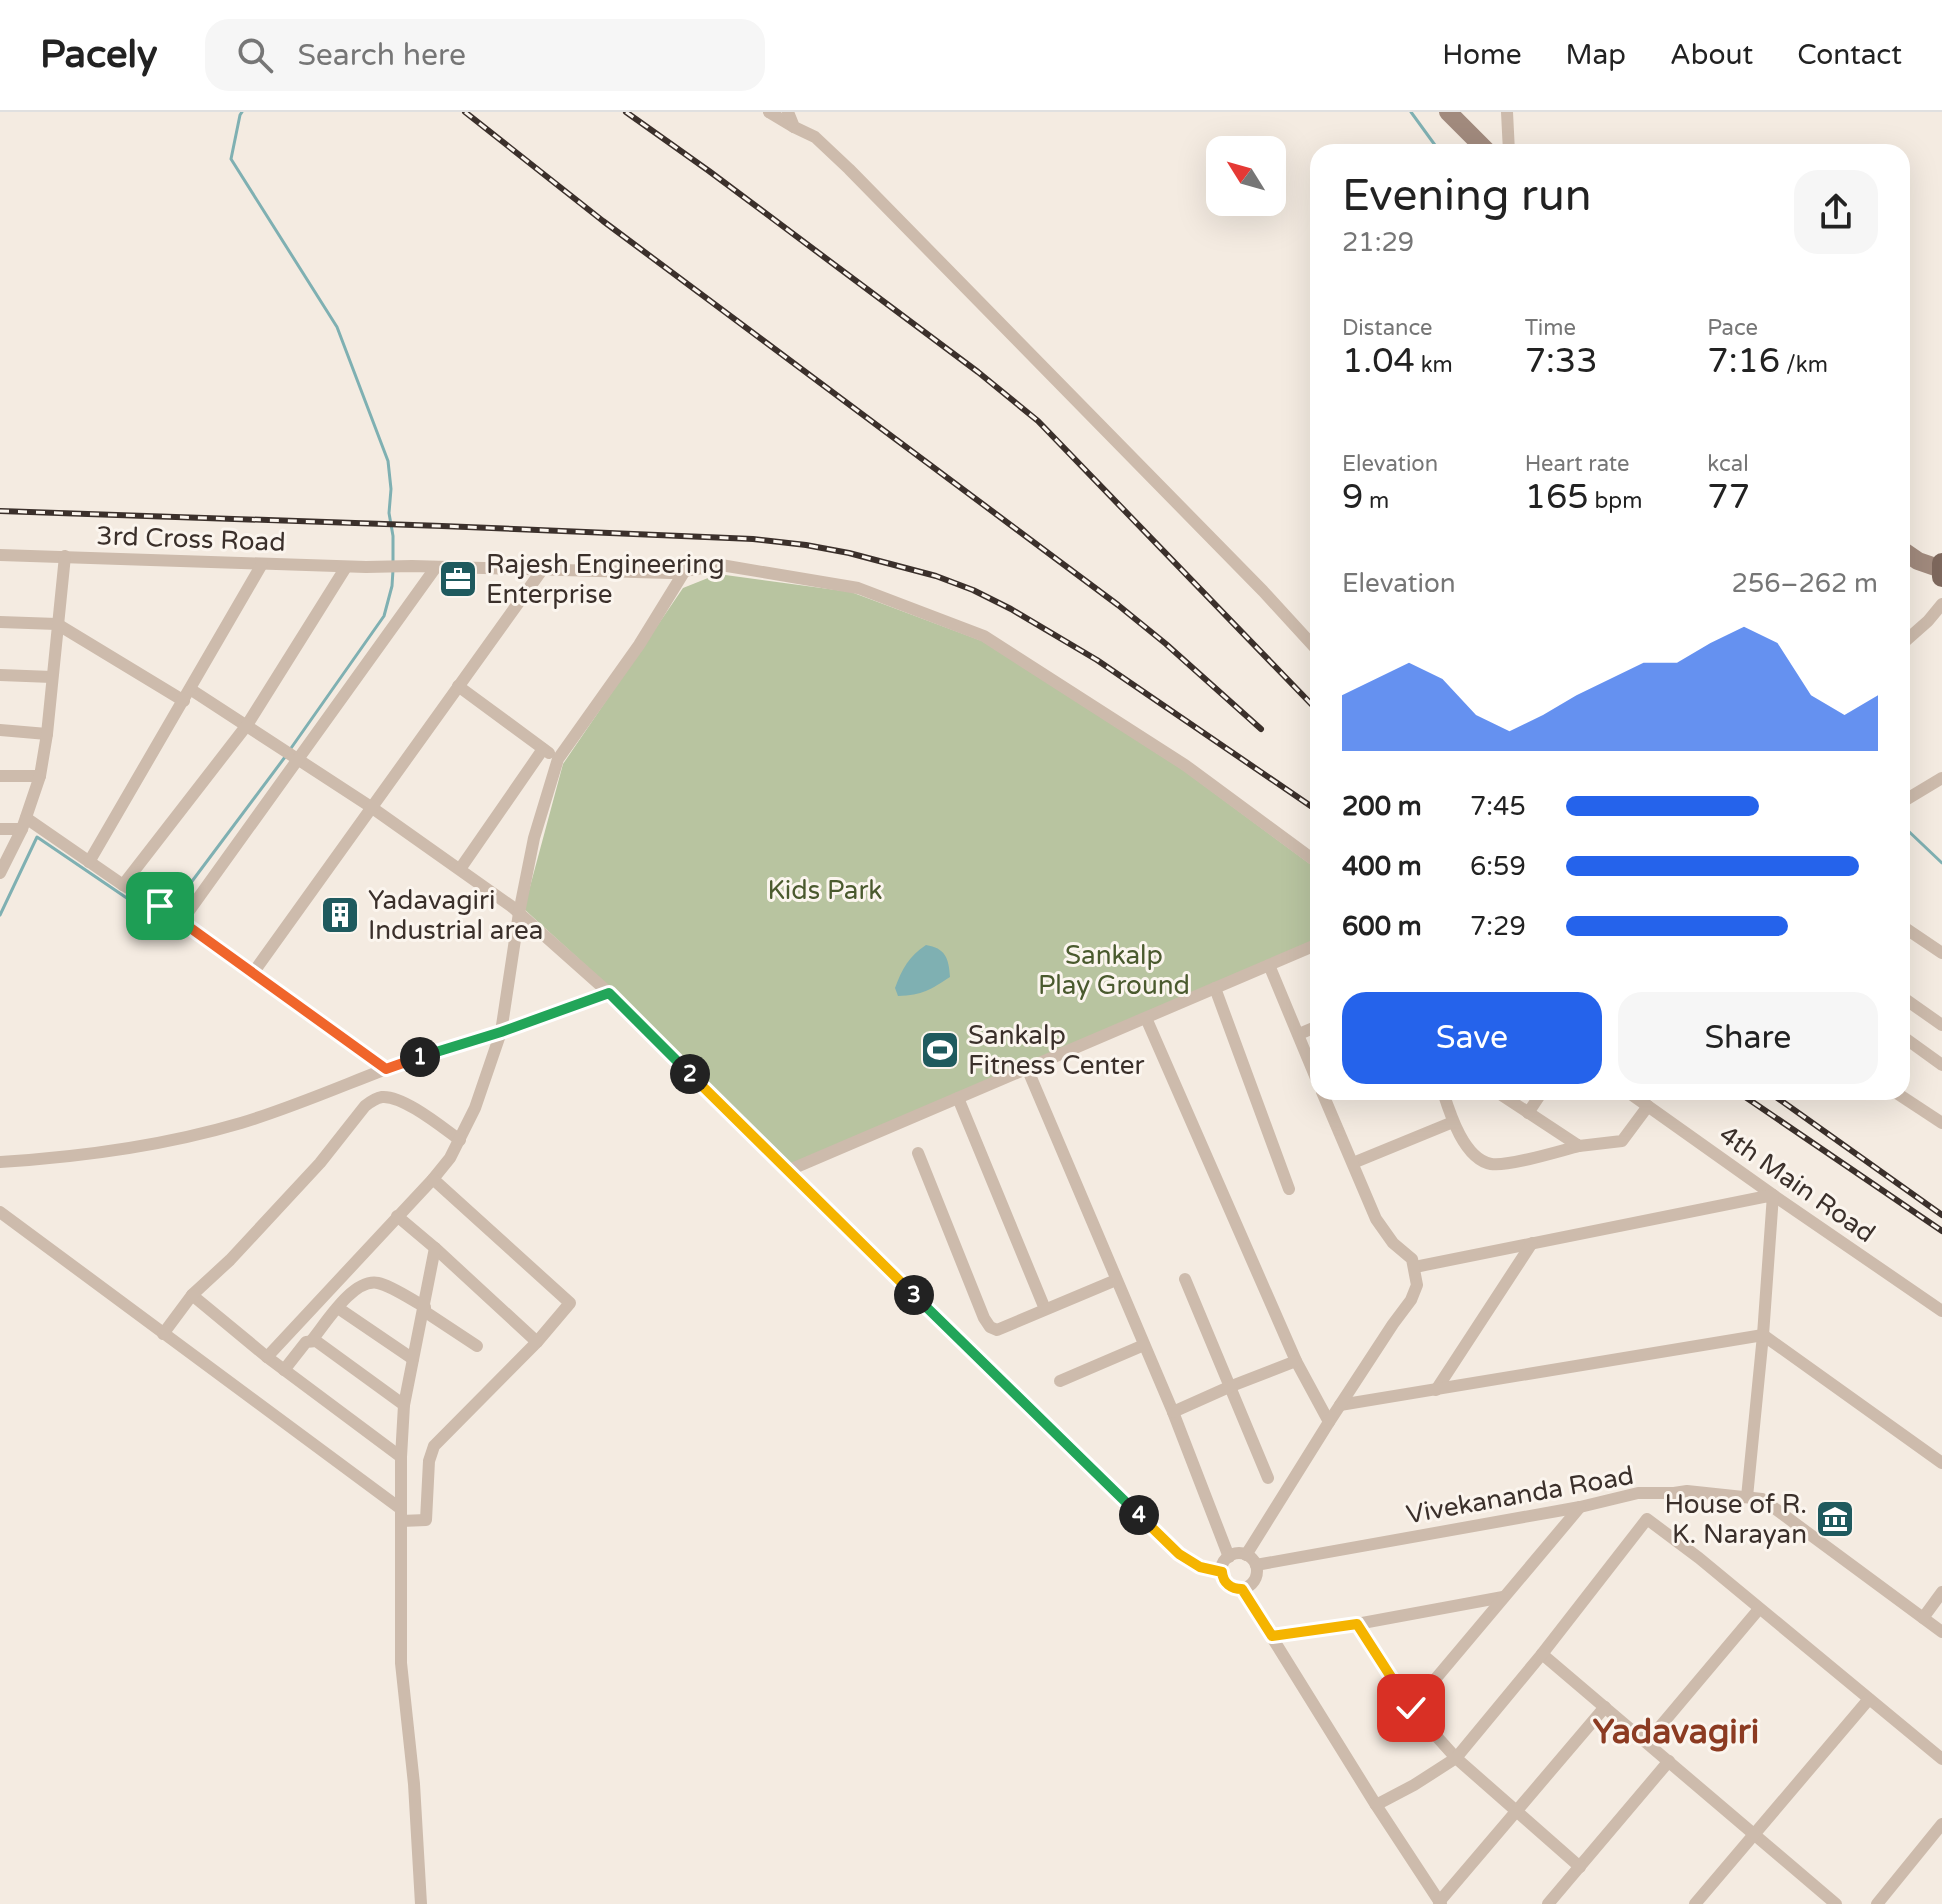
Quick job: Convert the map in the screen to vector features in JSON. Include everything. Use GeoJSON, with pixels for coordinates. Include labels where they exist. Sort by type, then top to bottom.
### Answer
{"type":"FeatureCollection","features":[{"type":"Feature","properties":{"kind":"street"},"geometry":{"type":"LineString","coordinates":[[769,112],[815,137],[849,169],[1310,643]]}},
{"type":"Feature","properties":{"kind":"street"},"geometry":{"type":"LineString","coordinates":[[788,112],[794,127]]}},
{"type":"Feature","properties":{"kind":"street"},"geometry":{"type":"LineString","coordinates":[[1448,112],[1480,144]]}},
{"type":"Feature","properties":{"kind":"street"},"geometry":{"type":"LineString","coordinates":[[1507,112],[1509,144]]}},
{"type":"Feature","properties":{"kind":"street","name":"3rd Cross Road"},"geometry":{"type":"LineString","coordinates":[[0,555],[346,567],[684,572],[721,565],[858,588],[984,636],[1185,765],[1310,857]]}},
{"type":"Feature","properties":{"kind":"street"},"geometry":{"type":"LineString","coordinates":[[0,873],[26,823],[40,776],[65,556]]}},
{"type":"Feature","properties":{"kind":"street"},"geometry":{"type":"LineString","coordinates":[[1910,556],[1942,570]]}},
{"type":"Feature","properties":{"kind":"street"},"geometry":{"type":"LineString","coordinates":[[89,862],[262,564]]}},
{"type":"Feature","properties":{"kind":"street"},"geometry":{"type":"LineString","coordinates":[[123,885],[247,725],[346,567]]}},
{"type":"Feature","properties":{"kind":"street"},"geometry":{"type":"LineString","coordinates":[[179,920],[436,567]]}},
{"type":"Feature","properties":{"kind":"street"},"geometry":{"type":"LineString","coordinates":[[253,973],[542,570]]}},
{"type":"Feature","properties":{"kind":"street"},"geometry":{"type":"LineString","coordinates":[[267,1357],[433,1179],[460,1140],[475,1108],[501,1032],[534,838],[558,759],[639,645],[684,572]]}},
{"type":"Feature","properties":{"kind":"street"},"geometry":{"type":"LineString","coordinates":[[1910,637],[1942,604]]}},
{"type":"Feature","properties":{"kind":"street"},"geometry":{"type":"LineString","coordinates":[[0,622],[57,624],[247,725],[371,807],[519,913],[609,993],[1179,1554],[1200,1567],[1222,1572]]}},
{"type":"Feature","properties":{"kind":"street"},"geometry":{"type":"LineString","coordinates":[[0,675],[52,677]]}},
{"type":"Feature","properties":{"kind":"street"},"geometry":{"type":"LineString","coordinates":[[458,686],[558,759]]}},
{"type":"Feature","properties":{"kind":"street"},"geometry":{"type":"LineString","coordinates":[[0,730],[47,734]]}},
{"type":"Feature","properties":{"kind":"street"},"geometry":{"type":"LineString","coordinates":[[460,869],[543,749]]}},
{"type":"Feature","properties":{"kind":"street"},"geometry":{"type":"LineString","coordinates":[[0,776],[40,776]]}},
{"type":"Feature","properties":{"kind":"street"},"geometry":{"type":"LineString","coordinates":[[1910,797],[1942,778]]}},
{"type":"Feature","properties":{"kind":"street"},"geometry":{"type":"LineString","coordinates":[[0,829],[26,823],[57,839],[123,885],[160,906],[386,1069]]}},
{"type":"Feature","properties":{"kind":"street"},"geometry":{"type":"LineString","coordinates":[[1910,931],[1942,953]]}},
{"type":"Feature","properties":{"kind":"street"},"geometry":{"type":"LineString","coordinates":[[787,1171],[1310,947]]}},
{"type":"Feature","properties":{"kind":"street"},"geometry":{"type":"LineString","coordinates":[[1269,965],[1310,1062]]}},
{"type":"Feature","properties":{"kind":"street"},"geometry":{"type":"LineString","coordinates":[[1215,988],[1289,1189]]}},
{"type":"Feature","properties":{"kind":"street"},"geometry":{"type":"LineString","coordinates":[[0,1162],[112,1151],[239,1124],[445,1048],[501,1032],[609,993]]}},
{"type":"Feature","properties":{"kind":"street"},"geometry":{"type":"LineString","coordinates":[[1910,1003],[1942,1025]]}},
{"type":"Feature","properties":{"kind":"street"},"geometry":{"type":"LineString","coordinates":[[1146,1018],[1296,1361],[1329,1422]]}},
{"type":"Feature","properties":{"kind":"street"},"geometry":{"type":"LineString","coordinates":[[1299,1034],[1310,1029]]}},
{"type":"Feature","properties":{"kind":"street"},"geometry":{"type":"LineString","coordinates":[[1910,1042],[1942,1065]]}},
{"type":"Feature","properties":{"kind":"street"},"geometry":{"type":"LineString","coordinates":[[1027,1068],[1173,1412],[1229,1557]]}},
{"type":"Feature","properties":{"kind":"street"},"geometry":{"type":"LineString","coordinates":[[369,1076],[378,1099]]}},
{"type":"Feature","properties":{"kind":"street"},"geometry":{"type":"LineString","coordinates":[[163,1334],[192,1295],[230,1260],[320,1163],[365,1106],[383,1097],[395,1100],[422,1112],[460,1140]]}},
{"type":"Feature","properties":{"kind":"street"},"geometry":{"type":"LineString","coordinates":[[958,1098],[1045,1309]]}},
{"type":"Feature","properties":{"kind":"street"},"geometry":{"type":"LineString","coordinates":[[1246,1555],[1340,1405],[1411,1300],[1417,1285],[1412,1259],[1386,1236],[1376,1219],[1325,1100]]}},
{"type":"Feature","properties":{"kind":"street"},"geometry":{"type":"LineString","coordinates":[[1446,1100],[1466,1145],[1488,1164],[1622,1141],[1648,1106]]}},
{"type":"Feature","properties":{"kind":"street"},"geometry":{"type":"LineString","coordinates":[[1509,1100],[1579,1146]]}},
{"type":"Feature","properties":{"kind":"street"},"geometry":{"type":"LineString","coordinates":[[1528,1113],[1537,1100]]}},
{"type":"Feature","properties":{"kind":"street","name":"4th Main Road"},"geometry":{"type":"LineString","coordinates":[[1639,1100],[1942,1311]]}},
{"type":"Feature","properties":{"kind":"street"},"geometry":{"type":"LineString","coordinates":[[1907,1100],[1942,1123]]}},
{"type":"Feature","properties":{"kind":"street"},"geometry":{"type":"LineString","coordinates":[[1353,1163],[1453,1122]]}},
{"type":"Feature","properties":{"kind":"street"},"geometry":{"type":"LineString","coordinates":[[918,1153],[990,1327],[997,1330],[1116,1280]]}},
{"type":"Feature","properties":{"kind":"street"},"geometry":{"type":"LineString","coordinates":[[0,1212],[401,1515],[426,1520],[429,1461],[434,1446],[537,1342],[570,1303],[433,1179]]}},
{"type":"Feature","properties":{"kind":"street"},"geometry":{"type":"LineString","coordinates":[[1415,1267],[1773,1195],[1747,1497]]}},
{"type":"Feature","properties":{"kind":"street"},"geometry":{"type":"LineString","coordinates":[[397,1216],[537,1342]]}},
{"type":"Feature","properties":{"kind":"street"},"geometry":{"type":"LineString","coordinates":[[1436,1390],[1532,1243]]}},
{"type":"Feature","properties":{"kind":"street"},"geometry":{"type":"LineString","coordinates":[[421,1904],[414,1784],[401,1663],[401,1457],[404,1405],[435,1248]]}},
{"type":"Feature","properties":{"kind":"street"},"geometry":{"type":"LineString","coordinates":[[1185,1279],[1268,1478]]}},
{"type":"Feature","properties":{"kind":"street"},"geometry":{"type":"LineString","coordinates":[[284,1370],[355,1289],[374,1283],[380,1283],[424,1309],[477,1346]]}},
{"type":"Feature","properties":{"kind":"street"},"geometry":{"type":"LineString","coordinates":[[192,1295],[267,1357],[401,1457]]}},
{"type":"Feature","properties":{"kind":"street"},"geometry":{"type":"LineString","coordinates":[[338,1308],[413,1359]]}},
{"type":"Feature","properties":{"kind":"street"},"geometry":{"type":"LineString","coordinates":[[1340,1405],[1763,1335],[1942,1463]]}},
{"type":"Feature","properties":{"kind":"street"},"geometry":{"type":"LineString","coordinates":[[312,1340],[404,1405]]}},
{"type":"Feature","properties":{"kind":"street"},"geometry":{"type":"LineString","coordinates":[[1060,1381],[1144,1345]]}},
{"type":"Feature","properties":{"kind":"street"},"geometry":{"type":"LineString","coordinates":[[1173,1412],[1296,1361]]}},
{"type":"Feature","properties":{"kind":"street","name":"Vivekananda Road"},"geometry":{"type":"LineString","coordinates":[[1256,1565],[1580,1507],[1638,1493],[1687,1491],[1762,1499],[1942,1632]]}},
{"type":"Feature","properties":{"kind":"street"},"geometry":{"type":"LineString","coordinates":[[1376,1805],[1456,1758],[1647,1519],[1655,1507],[1657,1494]]}},
{"type":"Feature","properties":{"kind":"street"},"geometry":{"type":"LineString","coordinates":[[1411,1708],[1580,1507]]}},
{"type":"Feature","properties":{"kind":"street"},"geometry":{"type":"LineString","coordinates":[[1647,1519],[1942,1759]]}},
{"type":"Feature","properties":{"kind":"street"},"geometry":{"type":"LineString","coordinates":[[1237,1554],[1252,1559],[1257,1570],[1252,1584],[1242,1589],[1228,1585],[1222,1572],[1224,1563],[1237,1554]]}},
{"type":"Feature","properties":{"kind":"street"},"geometry":{"type":"LineString","coordinates":[[1242,1589],[1440,1903],[1605,1707]]}},
{"type":"Feature","properties":{"kind":"street"},"geometry":{"type":"LineString","coordinates":[[1923,1618],[1942,1592]]}},
{"type":"Feature","properties":{"kind":"street"},"geometry":{"type":"LineString","coordinates":[[1272,1636],[1503,1597]]}},
{"type":"Feature","properties":{"kind":"street"},"geometry":{"type":"LineString","coordinates":[[1647,1742],[1759,1609]]}},
{"type":"Feature","properties":{"kind":"street"},"geometry":{"type":"LineString","coordinates":[[1357,1624],[1411,1708],[1456,1758],[1580,1867]]}},
{"type":"Feature","properties":{"kind":"street"},"geometry":{"type":"LineString","coordinates":[[1542,1654],[1836,1904]]}},
{"type":"Feature","properties":{"kind":"street"},"geometry":{"type":"LineString","coordinates":[[1695,1904],[1869,1699]]}},
{"type":"Feature","properties":{"kind":"street"},"geometry":{"type":"LineString","coordinates":[[1548,1904],[1669,1761]]}},
{"type":"Feature","properties":{"kind":"street"},"geometry":{"type":"LineString","coordinates":[[1877,1904],[1942,1824]]}},
{"type":"Feature","properties":{"kind":"green space"},"geometry":{"type":"Polygon","coordinates":[[[718,574],[851,592],[982,641],[1183,770],[1310,864],[1310,942],[787,1166],[613,990],[524,909],[563,764],[683,588],[718,574]]]}},
{"type":"Feature","properties":{"kind":"water"},"geometry":{"type":"Polygon","coordinates":[[[926,945],[945,955],[950,977],[926,991],[898,996],[895,988],[903,969],[926,945]]]}},
{"type":"Feature","properties":{"kind":"waterway"},"geometry":{"type":"LineString","coordinates":[[242,112],[231,159],[337,327],[388,461],[393,562]]}},
{"type":"Feature","properties":{"kind":"waterway"},"geometry":{"type":"LineString","coordinates":[[1411,112],[1434,144]]}},
{"type":"Feature","properties":{"kind":"waterway"},"geometry":{"type":"LineString","coordinates":[[289,751],[384,616],[393,570]]}},
{"type":"Feature","properties":{"kind":"waterway"},"geometry":{"type":"LineString","coordinates":[[172,908],[285,757]]}},
{"type":"Feature","properties":{"kind":"waterway"},"geometry":{"type":"LineString","coordinates":[[1910,833],[1942,863]]}},
{"type":"Feature","properties":{"kind":"waterway"},"geometry":{"type":"LineString","coordinates":[[0,915],[37,837],[162,922],[168,914]]}},
{"type":"Feature","properties":{"kind":"railway"},"geometry":{"type":"LineString","coordinates":[[465,112],[603,221],[1118,605],[1261,729]]}},
{"type":"Feature","properties":{"kind":"railway"},"geometry":{"type":"LineString","coordinates":[[626,112],[978,372],[1038,421],[1310,703]]}},
{"type":"Feature","properties":{"kind":"railway"},"geometry":{"type":"LineString","coordinates":[[0,511],[753,539],[849,553],[936,576],[1011,609],[1097,660],[1310,806]]}},
{"type":"Feature","properties":{"kind":"railway"},"geometry":{"type":"LineString","coordinates":[[1750,1100],[1942,1231]]}},
{"type":"Feature","properties":{"kind":"railway"},"geometry":{"type":"LineString","coordinates":[[1780,1100],[1942,1215]]}},
{"type":"Feature","properties":{"kind":"place","name":"Rajesh Engineering Enterprise"},"geometry":{"type":"Point","coordinates":[458,579]}},
{"type":"Feature","properties":{"kind":"place","name":"Yadavagiri Industrial area"},"geometry":{"type":"Point","coordinates":[340,915]}},
{"type":"Feature","properties":{"kind":"place","name":"Sankalp Fitness Center"},"geometry":{"type":"Point","coordinates":[940,1050]}},
{"type":"Feature","properties":{"kind":"place","name":"House of R. K. Narayan"},"geometry":{"type":"Point","coordinates":[1835,1519]}},
{"type":"Feature","properties":{"kind":"district","name":"Yadavagiri"},"geometry":{"type":"Point","coordinates":[1676,1732]}},
{"type":"Feature","properties":{"kind":"route"},"geometry":{"type":"LineString","coordinates":[[160,906],[386,1069],[609,993],[1179,1554],[1200,1567],[1222,1572],[1228,1585],[1242,1589],[1272,1636],[1357,1624],[1411,1708]]}},
{"type":"Feature","properties":{"kind":"park label","name":"Kids Park"},"geometry":{"type":"Point","coordinates":[825,890]}},
{"type":"Feature","properties":{"kind":"park label","name":"Sankalp Play Ground"},"geometry":{"type":"Point","coordinates":[1114,970]}}]}
